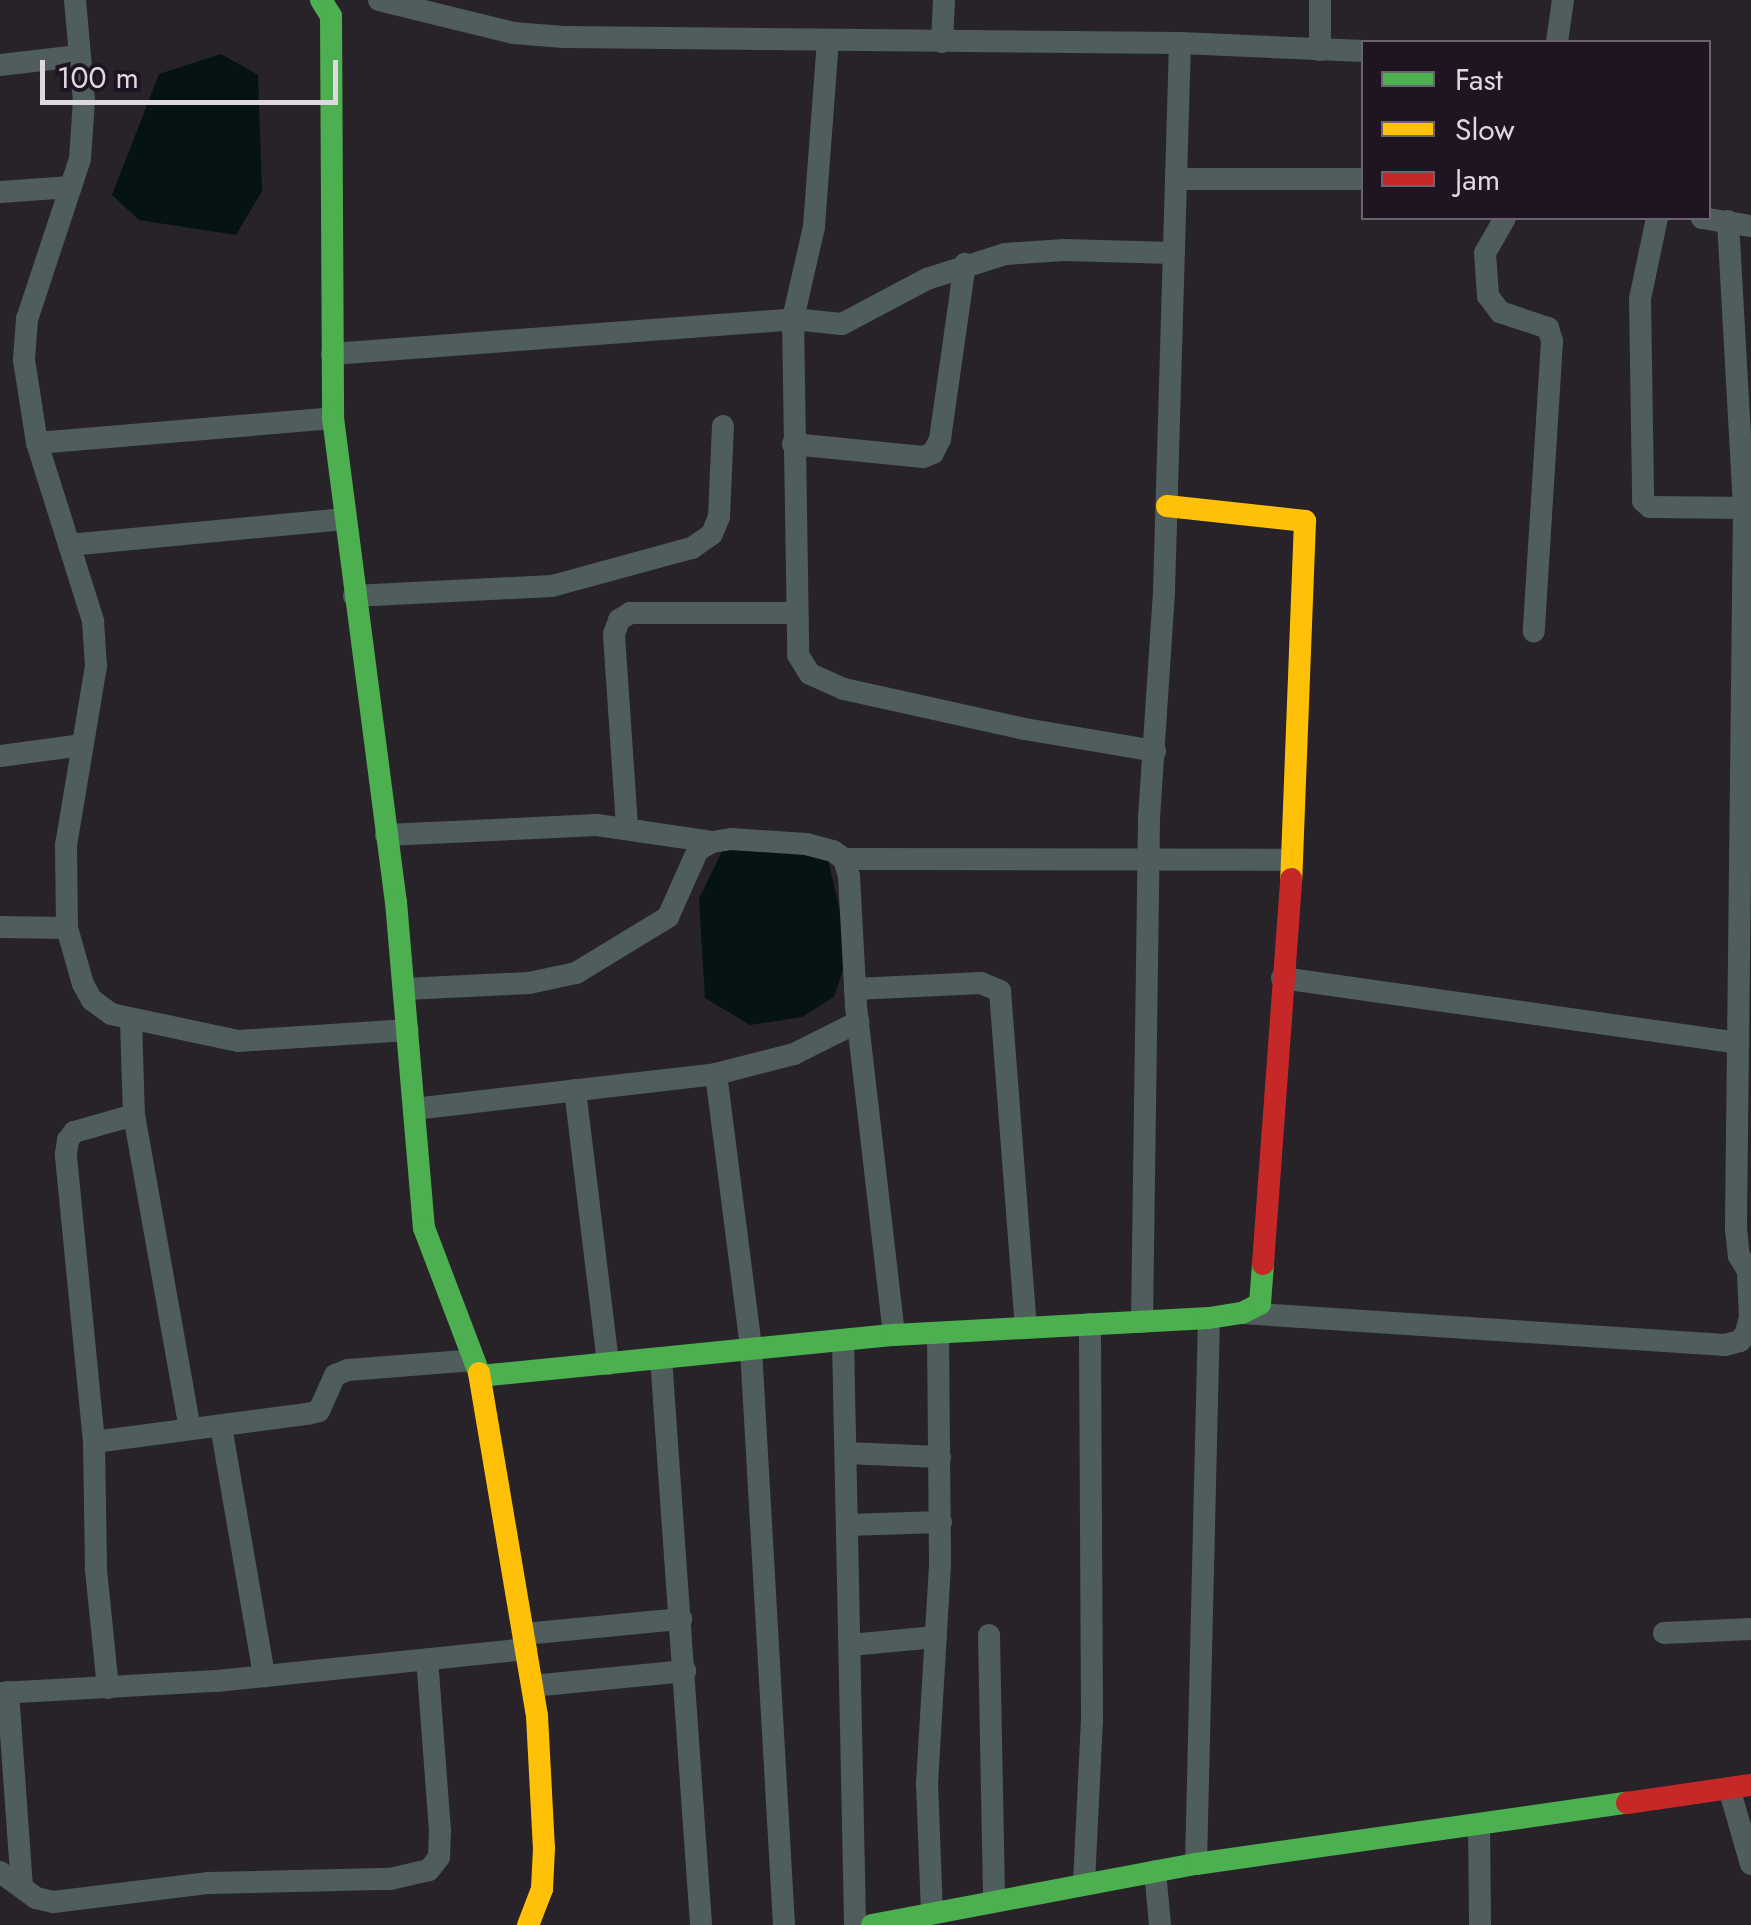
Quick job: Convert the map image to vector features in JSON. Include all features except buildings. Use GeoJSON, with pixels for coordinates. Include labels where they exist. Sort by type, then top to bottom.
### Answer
{"type":"FeatureCollection","features":[{"type":"Feature","properties":{"kind":"street"},"geometry":{"type":"LineString","coordinates":[[75,0],[84,127],[71,187],[27,319],[24,360],[37,444],[93,621],[96,666],[66,845],[68,928],[83,984],[92,1000],[111,1014],[238,1041],[408,1030]]}},
{"type":"Feature","properties":{"kind":"street"},"geometry":{"type":"LineString","coordinates":[[321,0],[330,16],[333,418],[405,989],[424,1228],[477,1368],[532,1686],[544,1848],[542,1889],[528,1925]]}},
{"type":"Feature","properties":{"kind":"street"},"geometry":{"type":"LineString","coordinates":[[379,0],[513,33],[564,38],[1180,43],[1361,51]]}},
{"type":"Feature","properties":{"kind":"street"},"geometry":{"type":"LineString","coordinates":[[942,42],[944,0]]}},
{"type":"Feature","properties":{"kind":"street"},"geometry":{"type":"LineString","coordinates":[[1320,0],[1320,50]]}},
{"type":"Feature","properties":{"kind":"street"},"geometry":{"type":"LineString","coordinates":[[1557,40],[1564,0]]}},
{"type":"Feature","properties":{"kind":"street"},"geometry":{"type":"LineString","coordinates":[[828,40],[814,228],[793,320],[794,613],[798,655],[810,674],[844,688],[1025,729],[1154,751]]}},
{"type":"Feature","properties":{"kind":"street"},"geometry":{"type":"LineString","coordinates":[[1142,1322],[1148,857],[1166,506],[1180,43]]}},
{"type":"Feature","properties":{"kind":"street"},"geometry":{"type":"LineString","coordinates":[[0,64],[78,56]]}},
{"type":"Feature","properties":{"kind":"street"},"geometry":{"type":"LineString","coordinates":[[1176,179],[1361,179]]}},
{"type":"Feature","properties":{"kind":"street"},"geometry":{"type":"LineString","coordinates":[[0,192],[71,187]]}},
{"type":"Feature","properties":{"kind":"street"},"geometry":{"type":"LineString","coordinates":[[94,1442],[318,1411],[334,1374],[348,1370],[608,1364],[894,1335],[1242,1314],[1725,1344],[1740,1341],[1750,1316],[1750,1275],[1739,1256],[1736,1229],[1748,508],[1740,224],[1711,219]]}},
{"type":"Feature","properties":{"kind":"street"},"geometry":{"type":"LineString","coordinates":[[1504,220],[1485,253],[1488,296],[1500,312],[1548,328],[1552,341],[1534,631]]}},
{"type":"Feature","properties":{"kind":"street"},"geometry":{"type":"LineString","coordinates":[[1657,220],[1640,299],[1643,501],[1650,507],[1748,508]]}},
{"type":"Feature","properties":{"kind":"street"},"geometry":{"type":"LineString","coordinates":[[332,354],[793,320],[856,321],[928,279],[965,264],[1030,251],[1174,254]]}},
{"type":"Feature","properties":{"kind":"street"},"geometry":{"type":"LineString","coordinates":[[792,444],[923,457],[933,453],[940,439],[965,264]]}},
{"type":"Feature","properties":{"kind":"street"},"geometry":{"type":"LineString","coordinates":[[37,444],[333,418]]}},
{"type":"Feature","properties":{"kind":"street"},"geometry":{"type":"LineString","coordinates":[[354,596],[552,586],[692,548],[712,534],[719,517],[723,426]]}},
{"type":"Feature","properties":{"kind":"street"},"geometry":{"type":"LineString","coordinates":[[1166,506],[1304,521],[1292,860],[1265,1288],[1260,1304],[1242,1314]]}},
{"type":"Feature","properties":{"kind":"street"},"geometry":{"type":"LineString","coordinates":[[69,545],[345,519]]}},
{"type":"Feature","properties":{"kind":"street"},"geometry":{"type":"LineString","coordinates":[[627,826],[614,634],[619,620],[630,613],[794,613]]}},
{"type":"Feature","properties":{"kind":"street"},"geometry":{"type":"LineString","coordinates":[[0,756],[82,745]]}},
{"type":"Feature","properties":{"kind":"street"},"geometry":{"type":"LineString","coordinates":[[386,835],[627,826],[712,842],[731,839],[806,844],[833,851],[844,860],[849,876],[858,1022],[894,1335]]}},
{"type":"Feature","properties":{"kind":"street"},"geometry":{"type":"LineString","coordinates":[[405,989],[530,983],[576,973],[668,917],[698,850],[712,842]]}},
{"type":"Feature","properties":{"kind":"street"},"geometry":{"type":"LineString","coordinates":[[844,860],[1292,860]]}},
{"type":"Feature","properties":{"kind":"street"},"geometry":{"type":"LineString","coordinates":[[0,927],[68,928]]}},
{"type":"Feature","properties":{"kind":"street"},"geometry":{"type":"LineString","coordinates":[[1282,978],[1738,1043]]}},
{"type":"Feature","properties":{"kind":"street"},"geometry":{"type":"LineString","coordinates":[[855,989],[981,982],[1000,991],[1026,1328]]}},
{"type":"Feature","properties":{"kind":"street"},"geometry":{"type":"LineString","coordinates":[[131,1021],[134,1116],[190,1429]]}},
{"type":"Feature","properties":{"kind":"street"},"geometry":{"type":"LineString","coordinates":[[414,1108],[716,1074],[794,1054],[858,1022]]}},
{"type":"Feature","properties":{"kind":"street"},"geometry":{"type":"LineString","coordinates":[[716,1074],[751,1350],[784,1925]]}},
{"type":"Feature","properties":{"kind":"street"},"geometry":{"type":"LineString","coordinates":[[575,1090],[608,1364]]}},
{"type":"Feature","properties":{"kind":"street"},"geometry":{"type":"LineString","coordinates":[[108,1688],[96,1569],[94,1442],[68,1140],[88,1126],[134,1116]]}},
{"type":"Feature","properties":{"kind":"street"},"geometry":{"type":"LineString","coordinates":[[1196,1864],[1209,1318]]}},
{"type":"Feature","properties":{"kind":"street"},"geometry":{"type":"LineString","coordinates":[[1084,1883],[1092,1718],[1090,1324]]}},
{"type":"Feature","properties":{"kind":"street"},"geometry":{"type":"LineString","coordinates":[[938,1333],[941,1522],[927,1784],[947,1916]]}},
{"type":"Feature","properties":{"kind":"street"},"geometry":{"type":"LineString","coordinates":[[843,1340],[855,1925]]}},
{"type":"Feature","properties":{"kind":"street"},"geometry":{"type":"LineString","coordinates":[[661,1358],[701,1925]]}},
{"type":"Feature","properties":{"kind":"street"},"geometry":{"type":"LineString","coordinates":[[221,1426],[264,1676]]}},
{"type":"Feature","properties":{"kind":"street"},"geometry":{"type":"LineString","coordinates":[[846,1453],[940,1457]]}},
{"type":"Feature","properties":{"kind":"street"},"geometry":{"type":"LineString","coordinates":[[848,1526],[941,1522]]}},
{"type":"Feature","properties":{"kind":"street"},"geometry":{"type":"LineString","coordinates":[[22,1887],[4,1693],[264,1676],[426,1659],[681,1618]]}},
{"type":"Feature","properties":{"kind":"street"},"geometry":{"type":"LineString","coordinates":[[1664,1633],[1751,1630]]}},
{"type":"Feature","properties":{"kind":"street"},"geometry":{"type":"LineString","coordinates":[[989,1635],[994,1900]]}},
{"type":"Feature","properties":{"kind":"street"},"geometry":{"type":"LineString","coordinates":[[850,1646],[936,1636]]}},
{"type":"Feature","properties":{"kind":"street"},"geometry":{"type":"LineString","coordinates":[[0,1872],[36,1898],[78,1901],[207,1883],[390,1880],[429,1870],[439,1857],[440,1831],[426,1659]]}},
{"type":"Feature","properties":{"kind":"street"},"geometry":{"type":"LineString","coordinates":[[532,1686],[685,1671]]}},
{"type":"Feature","properties":{"kind":"street"},"geometry":{"type":"LineString","coordinates":[[872,1925],[947,1916],[994,1900],[1156,1870],[1740,1787],[1751,1864]]}},
{"type":"Feature","properties":{"kind":"street"},"geometry":{"type":"LineString","coordinates":[[1479,1824],[1480,1925]]}},
{"type":"Feature","properties":{"kind":"street"},"geometry":{"type":"LineString","coordinates":[[1156,1870],[1160,1925]]}},
{"type":"Feature","properties":{"kind":"shaded area"},"geometry":{"type":"Polygon","coordinates":[[[221,54],[258,75],[262,191],[236,235],[139,220],[112,195],[159,74],[221,54]]]}},
{"type":"Feature","properties":{"kind":"shaded area"},"geometry":{"type":"Polygon","coordinates":[[[725,845],[826,851],[849,951],[834,997],[802,1017],[750,1025],[705,998],[699,899],[725,845]]]}},
{"type":"Feature","properties":{"kind":"traffic: fast"},"geometry":{"type":"LineString","coordinates":[[321,0],[331,16],[333,418],[396,902],[424,1228],[479,1373]]}},
{"type":"Feature","properties":{"kind":"traffic: fast"},"geometry":{"type":"LineString","coordinates":[[480,1376],[894,1335],[1209,1318],[1242,1313],[1260,1304],[1263,1264]]}},
{"type":"Feature","properties":{"kind":"traffic: fast"},"geometry":{"type":"LineString","coordinates":[[872,1925],[1196,1864],[1627,1803]]}},
{"type":"Feature","properties":{"kind":"traffic: slow"},"geometry":{"type":"LineString","coordinates":[[1167,506],[1305,521],[1291,879]]}},
{"type":"Feature","properties":{"kind":"traffic: slow"},"geometry":{"type":"LineString","coordinates":[[479,1373],[537,1716],[544,1848],[542,1889],[528,1925]]}},
{"type":"Feature","properties":{"kind":"traffic: jam"},"geometry":{"type":"LineString","coordinates":[[1263,1264],[1291,879]]}},
{"type":"Feature","properties":{"kind":"traffic: jam"},"geometry":{"type":"LineString","coordinates":[[1627,1803],[1751,1785]]}}]}
